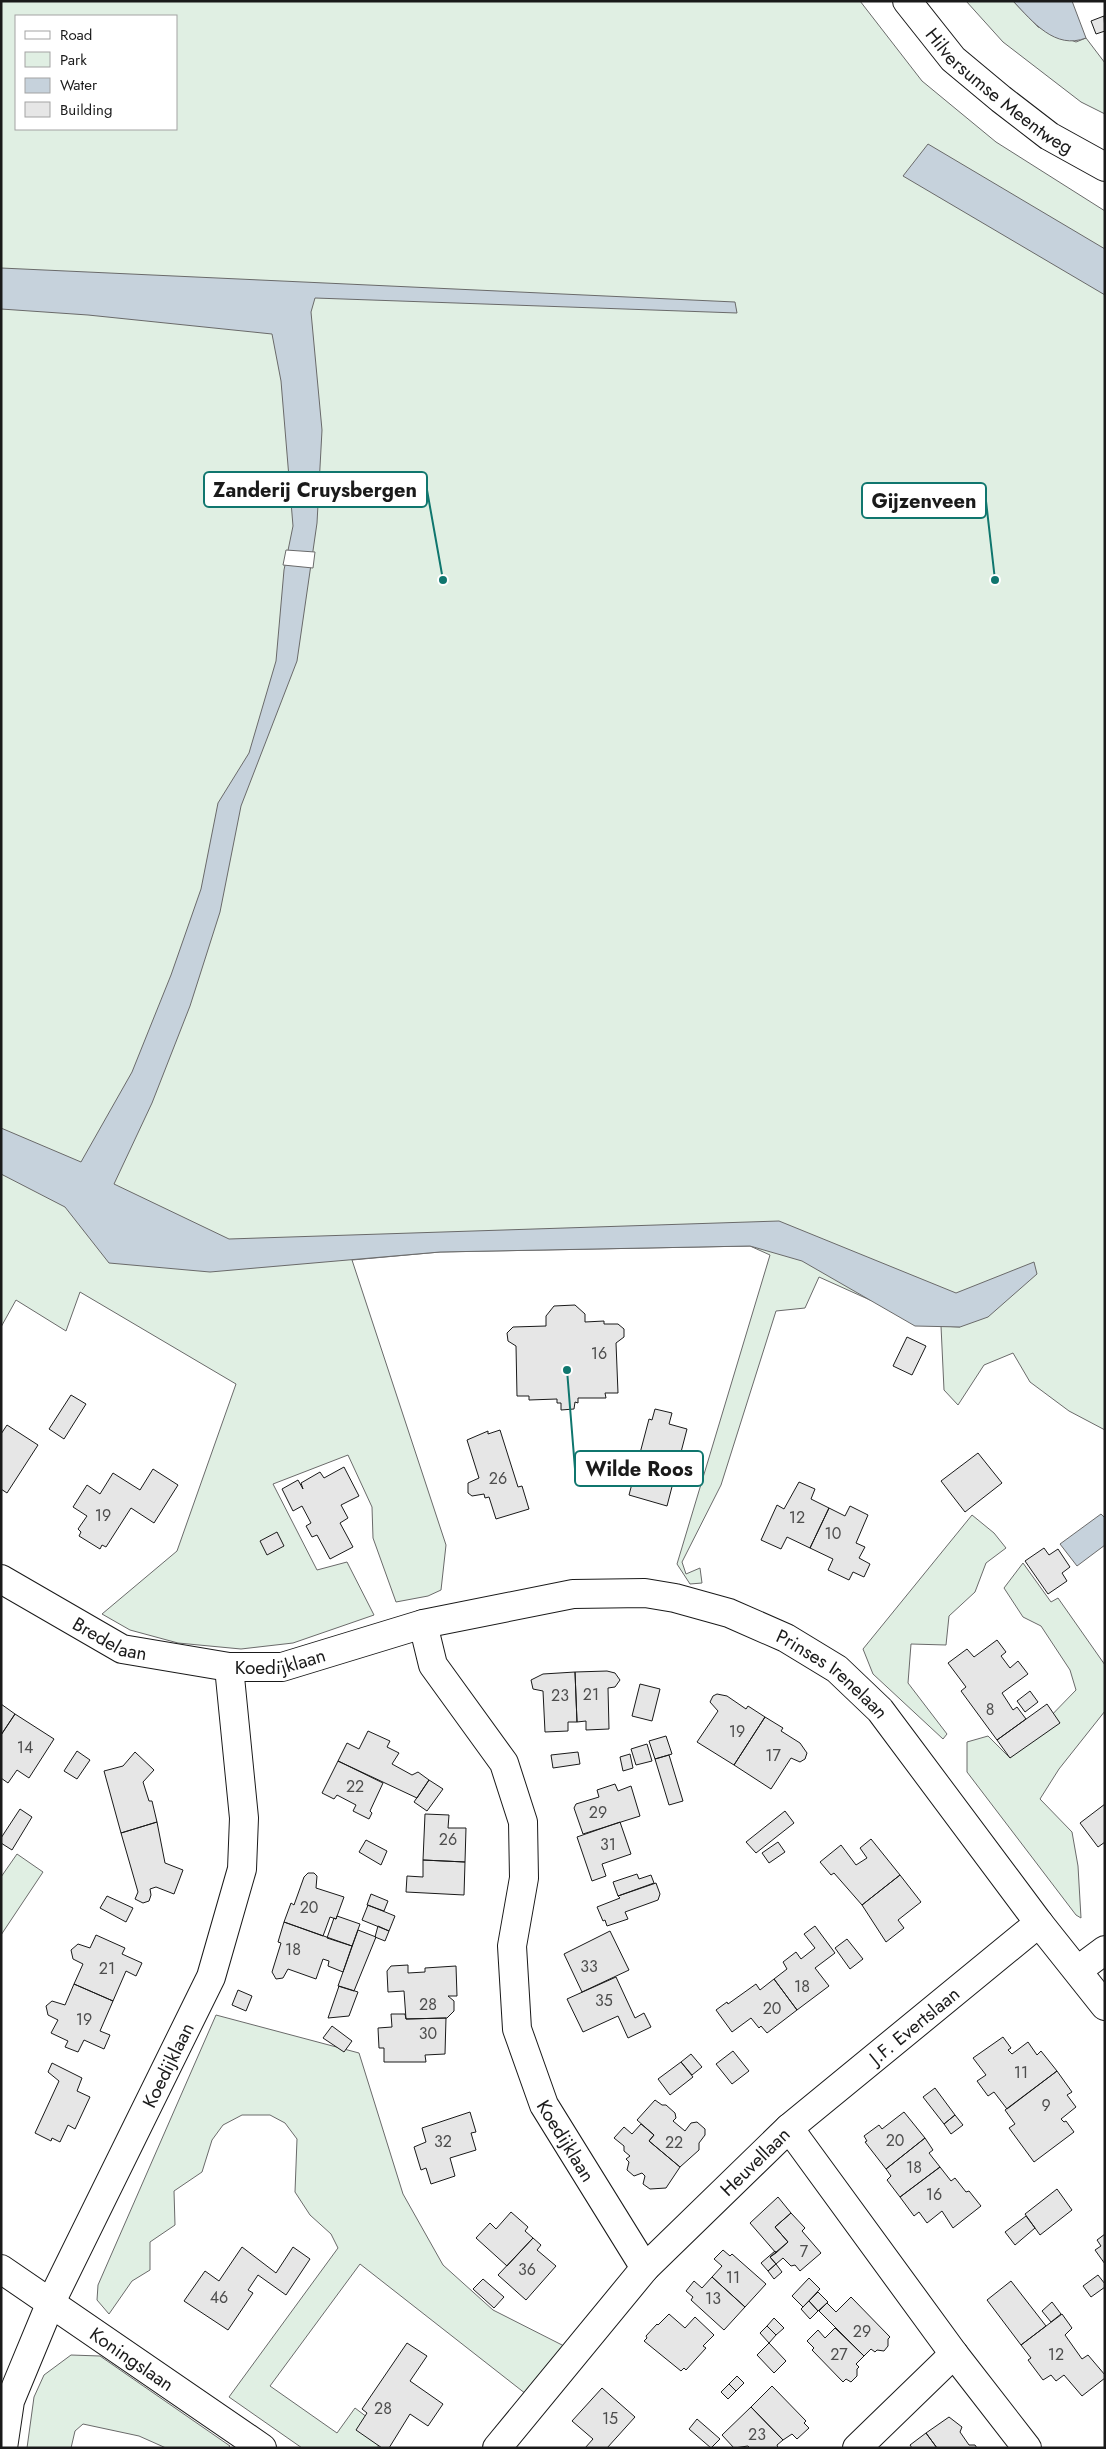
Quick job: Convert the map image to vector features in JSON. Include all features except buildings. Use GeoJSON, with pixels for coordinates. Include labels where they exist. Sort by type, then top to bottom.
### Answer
{"type":"FeatureCollection","features":[{"type":"Feature","properties":{"kind":"street","name":"Hilversumse Meentweg"},"geometry":{"type":"LineString","coordinates":[[906,1],[954,59],[994,94],[1049,136],[1105,168]]}},
{"type":"Feature","properties":{"kind":"street","name":"Bredelaan"},"geometry":{"type":"LineString","coordinates":[[1,1579],[122,1649],[229,1667]]}},
{"type":"Feature","properties":{"kind":"street","name":"Prinses Irenelaan"},"geometry":{"type":"LineString","coordinates":[[423,1624],[573,1594],[644,1593],[675,1598],[730,1613],[786,1638],[837,1668],[880,1710],[1039,1923],[1105,2006]]}},
{"type":"Feature","properties":{"kind":"street","name":"Koedijklaan"},"geometry":{"type":"LineString","coordinates":[[3,2448],[10,2401],[51,2302],[211,1977],[242,1869],[244,1818],[229,1667],[282,1667],[423,1624],[433,1665],[504,1763],[523,1822],[524,1878],[512,1946],[517,2029],[544,2105],[645,2268]]}},
{"type":"Feature","properties":{"kind":"street","name":"J.F. Evertslaan"},"geometry":{"type":"LineString","coordinates":[[789,2128],[1039,1923]]}},
{"type":"Feature","properties":{"kind":"street"},"geometry":{"type":"LineString","coordinates":[[1078,1970],[1105,1950]]}},
{"type":"Feature","properties":{"kind":"street","name":"Heuvellaan"},"geometry":{"type":"LineString","coordinates":[[497,2448],[645,2268],[789,2128],[954,2354],[1027,2448]]}},
{"type":"Feature","properties":{"kind":"street","name":"Koningslaan"},"geometry":{"type":"LineString","coordinates":[[1,2269],[262,2448]]}},
{"type":"Feature","properties":{"kind":"street"},"geometry":{"type":"LineString","coordinates":[[857,2448],[954,2354]]}},
{"type":"Feature","properties":{"kind":"green space"},"geometry":{"type":"Polygon","coordinates":[[[1,1],[860,1],[922,81],[996,142],[1105,211],[1105,1430],[1069,1411],[1030,1382],[1013,1353],[984,1365],[958,1405],[944,1390],[941,1326],[960,1327],[947,1313],[870,1300],[819,1277],[805,1308],[776,1311],[721,1485],[682,1562],[686,1574],[700,1568],[702,1583],[690,1584],[677,1564],[770,1255],[750,1246],[440,1252],[352,1260],[446,1545],[441,1590],[428,1596],[396,1602],[373,1538],[372,1507],[348,1455],[273,1484],[317,1570],[347,1562],[374,1615],[293,1643],[241,1649],[178,1643],[130,1630],[102,1614],[177,1551],[236,1384],[80,1292],[66,1331],[16,1300],[1,1327],[1,1]]]}},
{"type":"Feature","properties":{"kind":"green space"},"geometry":{"type":"Polygon","coordinates":[[[966,1],[1013,1],[1038,27],[1076,42],[1086,38],[1105,63],[1105,114],[1081,102],[1003,42],[966,1]]]}},
{"type":"Feature","properties":{"kind":"green space"},"geometry":{"type":"Polygon","coordinates":[[[972,1515],[994,1533],[1006,1548],[986,1563],[975,1592],[949,1616],[946,1645],[911,1644],[908,1683],[947,1734],[943,1739],[873,1674],[863,1649],[972,1515]]]}},
{"type":"Feature","properties":{"kind":"green space"},"geometry":{"type":"Polygon","coordinates":[[[1023,1563],[1051,1602],[1058,1598],[1105,1665],[1105,1711],[1059,1769],[1040,1799],[1072,1832],[1078,1866],[1081,1918],[1076,1915],[967,1772],[967,1742],[988,1736],[1010,1758],[1076,1690],[1070,1670],[1041,1626],[1023,1617],[1004,1588],[1023,1563]]]}},
{"type":"Feature","properties":{"kind":"green space"},"geometry":{"type":"Polygon","coordinates":[[[17,1854],[43,1872],[1,1935],[1,1877],[17,1854]]]}},
{"type":"Feature","properties":{"kind":"green space"},"geometry":{"type":"Polygon","coordinates":[[[216,2015],[359,2053],[403,2194],[443,2265],[493,2310],[566,2347],[526,2394],[360,2264],[270,2386],[337,2433],[355,2408],[380,2427],[378,2448],[302,2448],[229,2397],[338,2248],[331,2234],[310,2215],[295,2192],[297,2139],[285,2123],[270,2115],[242,2115],[223,2125],[212,2140],[202,2172],[174,2191],[175,2225],[150,2242],[150,2270],[132,2281],[109,2314],[97,2300],[98,2285],[216,2015]]]}},
{"type":"Feature","properties":{"kind":"green space"},"geometry":{"type":"Polygon","coordinates":[[[71,2355],[100,2356],[230,2446],[228,2448],[166,2448],[139,2436],[83,2424],[75,2431],[71,2448],[27,2448],[34,2397],[44,2375],[71,2355]]]}},
{"type":"Feature","properties":{"kind":"water"},"geometry":{"type":"Polygon","coordinates":[[[1013,1],[1072,1],[1086,38],[1075,41],[1064,40],[1045,32],[1013,1]]]}},
{"type":"Feature","properties":{"kind":"water"},"geometry":{"type":"Polygon","coordinates":[[[928,144],[1105,249],[1105,295],[903,176],[928,144]]]}},
{"type":"Feature","properties":{"kind":"water"},"geometry":{"type":"Polygon","coordinates":[[[1,268],[735,302],[737,313],[315,298],[311,312],[322,430],[317,523],[297,661],[241,806],[220,912],[190,1006],[152,1103],[114,1184],[229,1239],[779,1221],[956,1293],[1034,1262],[1037,1274],[988,1317],[960,1327],[915,1326],[802,1261],[750,1246],[440,1252],[210,1272],[109,1263],[65,1207],[1,1174],[1,1128],[81,1162],[132,1072],[171,975],[201,889],[218,803],[249,753],[276,661],[284,570],[293,526],[281,381],[272,334],[88,315],[1,309],[1,268]]]}},
{"type":"Feature","properties":{"kind":"water"},"geometry":{"type":"Polygon","coordinates":[[[1101,1514],[1105,1518],[1105,1545],[1077,1566],[1060,1544],[1101,1514]]]}},
{"type":"Feature","properties":{"kind":"pier"},"geometry":{"type":"Polygon","coordinates":[[[286,550],[315,552],[313,568],[283,565],[286,550]]]}},
{"type":"Feature","properties":{"kind":"place","name":"Zanderij Cruysbergen"},"geometry":{"type":"Point","coordinates":[443,580]}},
{"type":"Feature","properties":{"kind":"place","name":"Gijzenveen"},"geometry":{"type":"Point","coordinates":[995,580]}},
{"type":"Feature","properties":{"kind":"place","name":"Wilde Roos"},"geometry":{"type":"Point","coordinates":[567,1370]}}]}
